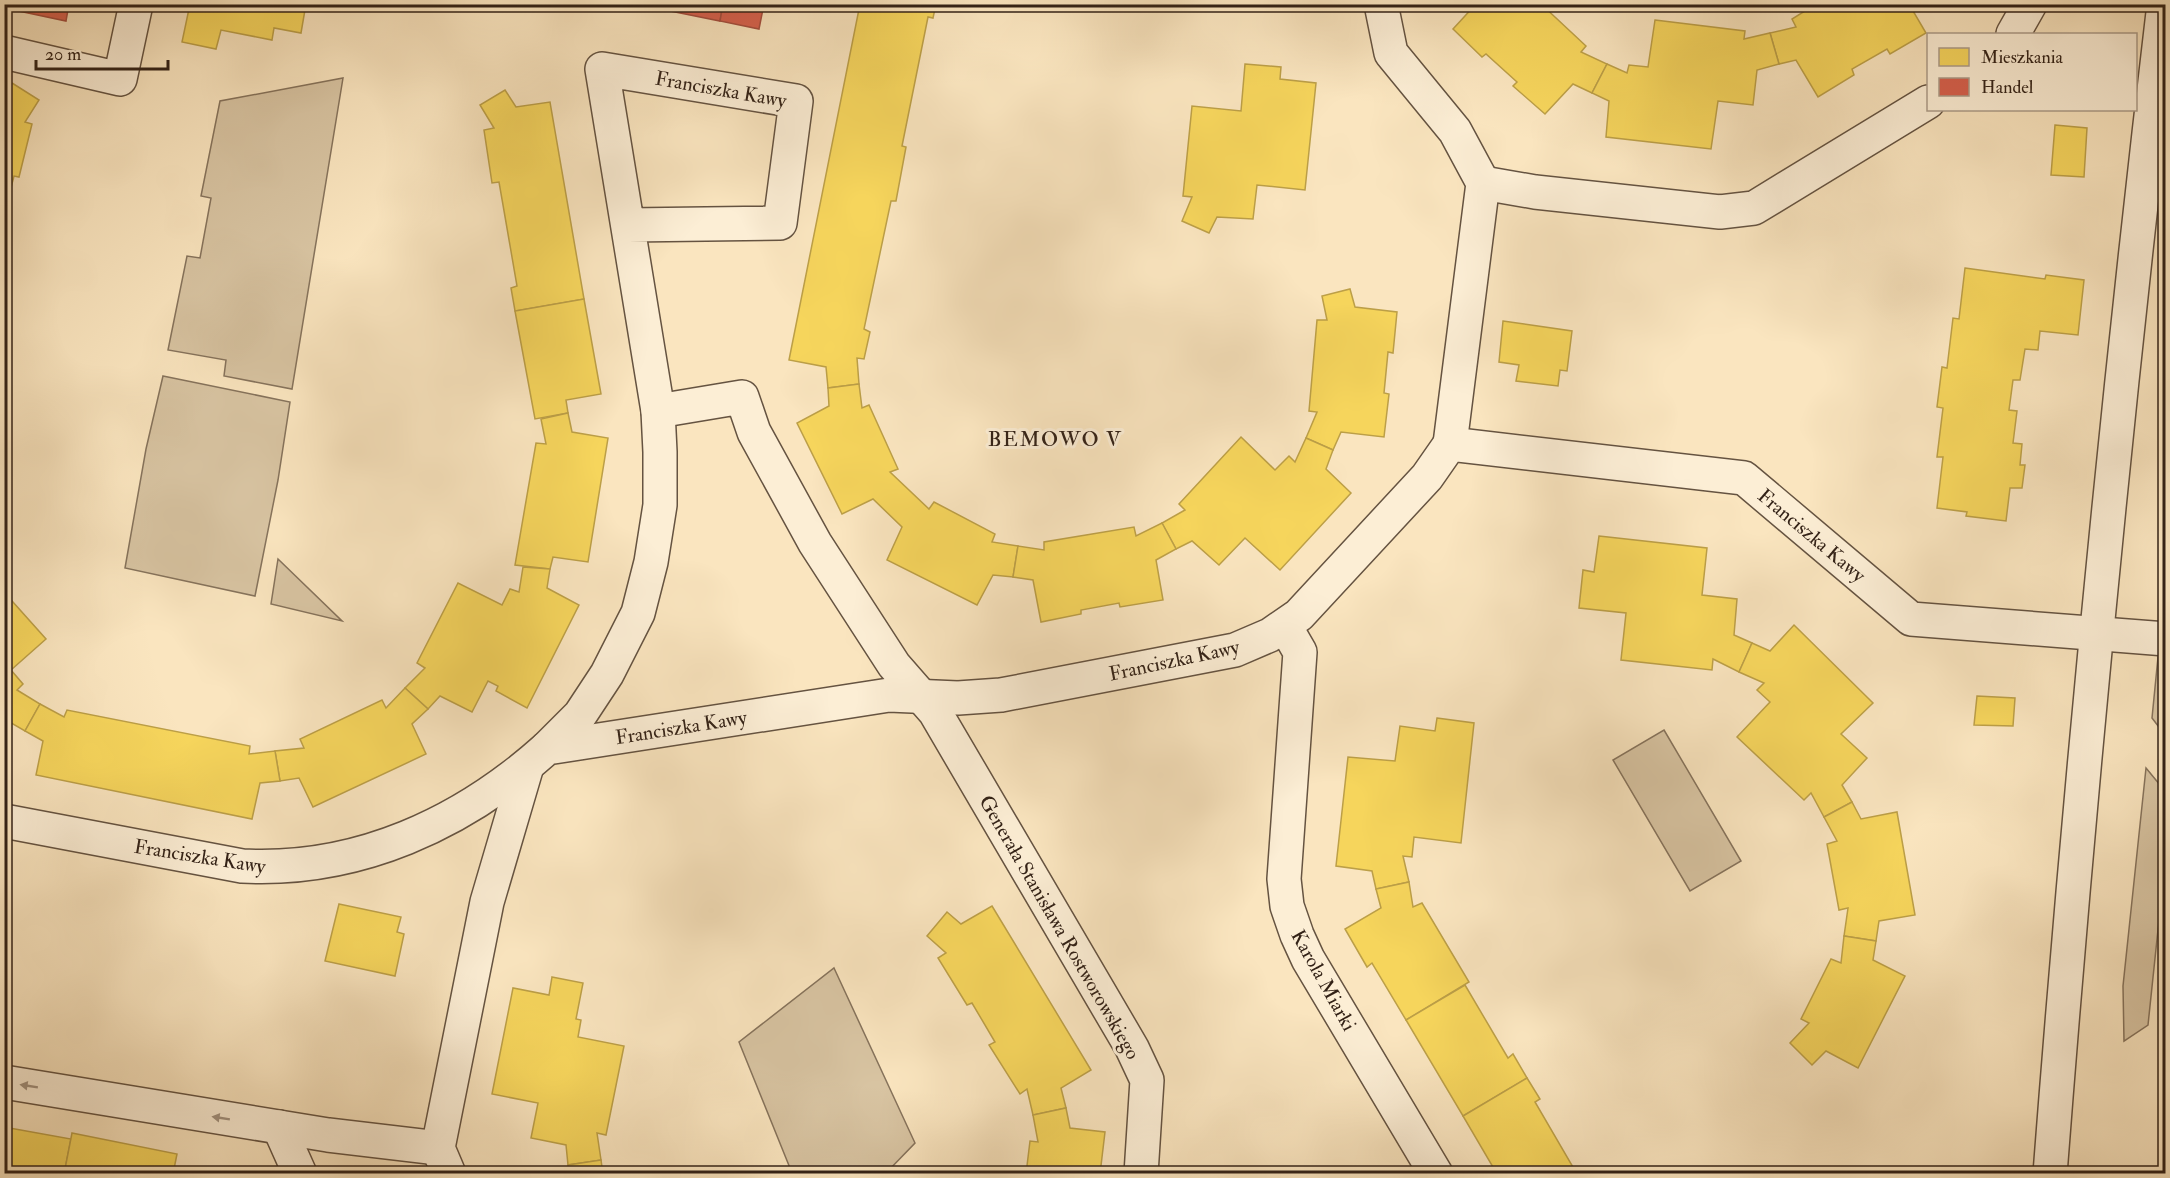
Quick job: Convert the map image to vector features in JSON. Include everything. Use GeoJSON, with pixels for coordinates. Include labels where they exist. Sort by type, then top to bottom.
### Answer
{"type":"FeatureCollection","features":[{"type":"Feature","properties":{"kind":"street"},"geometry":{"type":"LineString","coordinates":[[4,52],[120,79],[136,4]]}},
{"type":"Feature","properties":{"kind":"street"},"geometry":{"type":"LineString","coordinates":[[1381,4],[1391,53],[1455,132],[1483,183],[1535,192],[1720,212],[1754,208],[1927,103]]}},
{"type":"Feature","properties":{"kind":"street"},"geometry":{"type":"LineString","coordinates":[[2014,33],[2030,4]]}},
{"type":"Feature","properties":{"kind":"street"},"geometry":{"type":"LineString","coordinates":[[2050,1173],[2069,929],[2097,633],[2135,248],[2164,4]]}},
{"type":"Feature","properties":{"kind":"street","name":"Franciszka Kawy"},"geometry":{"type":"LineString","coordinates":[[4,821],[242,866],[298,865],[343,858],[382,848],[421,832],[459,812],[537,757],[580,715],[607,674],[638,613],[651,562],[660,506],[658,411],[602,69],[796,101],[780,223],[628,225]]}},
{"type":"Feature","properties":{"kind":"street","name":"Franciszka Kawy"},"geometry":{"type":"LineString","coordinates":[[537,757],[889,695],[958,698],[1000,695],[1235,650],[1285,626],[1299,615],[1427,477],[1450,444],[1483,183]]}},
{"type":"Feature","properties":{"kind":"street"},"geometry":{"type":"LineString","coordinates":[[658,411],[742,397],[754,432],[815,543],[894,665],[922,697]]}},
{"type":"Feature","properties":{"kind":"street","name":"Franciszka Kawy"},"geometry":{"type":"LineString","coordinates":[[1450,444],[1744,478],[1911,620],[2166,639]]}},
{"type":"Feature","properties":{"kind":"street","name":"Karola Miarki"},"geometry":{"type":"LineString","coordinates":[[1285,626],[1300,652],[1285,844],[1284,879],[1287,906],[1308,959],[1436,1173]]}},
{"type":"Feature","properties":{"kind":"street","name":"Generała Stanisława Rostworowskiego"},"geometry":{"type":"LineString","coordinates":[[922,697],[935,712],[1137,1058],[1147,1080],[1141,1173]]}},
{"type":"Feature","properties":{"kind":"street"},"geometry":{"type":"LineString","coordinates":[[4,1082],[279,1127],[443,1161],[487,902],[537,757]]}},
{"type":"Feature","properties":{"kind":"street"},"geometry":{"type":"LineString","coordinates":[[279,1127],[300,1173]]}},
{"type":"Feature","properties":{"kind":"shaded area"},"geometry":{"type":"Polygon","coordinates":[[[343,78],[292,389],[224,376],[226,360],[168,350],[187,256],[200,258],[211,198],[201,196],[220,101],[343,78]]]}},
{"type":"Feature","properties":{"kind":"shaded area"},"geometry":{"type":"Polygon","coordinates":[[[163,376],[290,402],[278,480],[255,596],[125,568],[146,449],[163,376]]]}},
{"type":"Feature","properties":{"kind":"shaded area"},"geometry":{"type":"Polygon","coordinates":[[[278,559],[342,621],[271,604],[278,559]]]}},
{"type":"Feature","properties":{"kind":"shaded area"},"geometry":{"type":"Polygon","coordinates":[[[2158,657],[2165,658],[2165,735],[2152,718],[2158,657]]]}},
{"type":"Feature","properties":{"kind":"shaded area"},"geometry":{"type":"Polygon","coordinates":[[[1664,730],[1741,861],[1690,891],[1613,760],[1664,730]]]}},
{"type":"Feature","properties":{"kind":"shaded area"},"geometry":{"type":"Polygon","coordinates":[[[2146,768],[2165,791],[2165,863],[2148,1025],[2124,1041],[2123,986],[2146,768]]]}},
{"type":"Feature","properties":{"kind":"shaded area"},"geometry":{"type":"Polygon","coordinates":[[[834,968],[915,1143],[886,1173],[792,1173],[739,1042],[834,968]]]}},
{"type":"Feature","properties":{"kind":"building: Mieszkania"},"geometry":{"type":"Polygon","coordinates":[[[190,4],[306,4],[301,33],[274,28],[272,40],[221,30],[216,49],[182,42],[190,4]]]}},
{"type":"Feature","properties":{"kind":"building: Mieszkania"},"geometry":{"type":"Polygon","coordinates":[[[413,4],[441,4],[440,10],[413,4]]]}},
{"type":"Feature","properties":{"kind":"building: Mieszkania"},"geometry":{"type":"Polygon","coordinates":[[[860,4],[936,4],[933,18],[928,17],[902,146],[906,147],[896,201],[891,201],[864,329],[870,332],[864,359],[857,358],[859,384],[828,388],[826,367],[789,360],[860,4]]]}},
{"type":"Feature","properties":{"kind":"building: Mieszkania"},"geometry":{"type":"Polygon","coordinates":[[[1476,4],[1541,4],[1586,46],[1581,52],[1607,64],[1592,93],[1573,84],[1545,114],[1513,86],[1517,82],[1486,54],[1482,57],[1453,29],[1476,4]]]}},
{"type":"Feature","properties":{"kind":"building: Mieszkania"},"geometry":{"type":"Polygon","coordinates":[[[1816,4],[1909,4],[1926,33],[1890,54],[1887,49],[1852,69],[1854,75],[1818,97],[1796,60],[1779,64],[1770,33],[1796,27],[1792,19],[1816,4]]]}},
{"type":"Feature","properties":{"kind":"building: Mieszkania"},"geometry":{"type":"Polygon","coordinates":[[[1655,20],[1745,31],[1744,39],[1770,33],[1779,64],[1757,70],[1753,105],[1718,101],[1711,149],[1606,137],[1609,101],[1592,93],[1607,64],[1627,73],[1629,65],[1648,67],[1655,20]]]}},
{"type":"Feature","properties":{"kind":"building: Mieszkania"},"geometry":{"type":"Polygon","coordinates":[[[1245,64],[1281,67],[1280,79],[1316,83],[1305,190],[1257,185],[1253,219],[1217,217],[1209,233],[1182,221],[1192,197],[1183,196],[1192,106],[1241,111],[1245,64]]]}},
{"type":"Feature","properties":{"kind":"building: Mieszkania"},"geometry":{"type":"Polygon","coordinates":[[[12,83],[39,100],[25,122],[32,124],[19,177],[14,176],[4,215],[4,95],[12,83]]]}},
{"type":"Feature","properties":{"kind":"building: Mieszkania"},"geometry":{"type":"Polygon","coordinates":[[[505,90],[516,107],[550,102],[584,299],[515,311],[511,288],[517,286],[499,182],[492,183],[484,130],[494,128],[480,105],[505,90]]]}},
{"type":"Feature","properties":{"kind":"building: Mieszkania"},"geometry":{"type":"Polygon","coordinates":[[[2055,125],[2087,128],[2084,177],[2051,175],[2055,125]]]}},
{"type":"Feature","properties":{"kind":"building: Mieszkania"},"geometry":{"type":"Polygon","coordinates":[[[1965,268],[2045,279],[2046,275],[2084,280],[2078,335],[2040,331],[2038,350],[2025,349],[2020,380],[2013,380],[2009,410],[2017,411],[2013,443],[2022,444],[2020,465],[2025,465],[2022,488],[2010,488],[2006,521],[1966,516],[1967,512],[1937,508],[1943,457],[1937,457],[1943,408],[1937,407],[1942,367],[1947,368],[1953,318],[1959,319],[1965,268]]]}},
{"type":"Feature","properties":{"kind":"building: Mieszkania"},"geometry":{"type":"Polygon","coordinates":[[[1350,289],[1355,307],[1397,312],[1393,353],[1388,352],[1384,393],[1389,394],[1384,437],[1341,432],[1333,450],[1306,438],[1317,412],[1309,411],[1317,320],[1327,320],[1322,296],[1350,289]]]}},
{"type":"Feature","properties":{"kind":"building: Mieszkania"},"geometry":{"type":"Polygon","coordinates":[[[584,299],[601,394],[566,400],[568,413],[535,419],[515,311],[584,299]]]}},
{"type":"Feature","properties":{"kind":"building: Mieszkania"},"geometry":{"type":"Polygon","coordinates":[[[1503,321],[1572,331],[1567,371],[1560,370],[1558,386],[1516,381],[1519,365],[1499,362],[1503,321]]]}},
{"type":"Feature","properties":{"kind":"building: Mieszkania"},"geometry":{"type":"Polygon","coordinates":[[[859,384],[862,408],[869,405],[898,469],[890,472],[929,509],[934,502],[995,534],[992,542],[1018,546],[1013,577],[993,575],[977,605],[887,560],[902,527],[873,499],[842,514],[797,423],[829,406],[828,388],[859,384]]]}},
{"type":"Feature","properties":{"kind":"building: Mieszkania"},"geometry":{"type":"Polygon","coordinates":[[[568,413],[572,432],[608,438],[588,562],[553,557],[550,569],[515,565],[536,443],[546,444],[541,419],[568,413]]]}},
{"type":"Feature","properties":{"kind":"building: Mieszkania"},"geometry":{"type":"Polygon","coordinates":[[[1241,437],[1275,470],[1289,456],[1295,462],[1306,438],[1333,450],[1326,469],[1351,493],[1280,570],[1245,538],[1219,565],[1192,541],[1176,549],[1162,523],[1185,510],[1179,504],[1241,437]]]}},
{"type":"Feature","properties":{"kind":"building: Mieszkania"},"geometry":{"type":"Polygon","coordinates":[[[1162,523],[1176,549],[1156,560],[1163,600],[1120,607],[1119,603],[1081,610],[1081,614],[1041,622],[1033,580],[1013,577],[1018,546],[1044,550],[1044,542],[1134,527],[1136,536],[1162,523]]]}},
{"type":"Feature","properties":{"kind":"building: Mieszkania"},"geometry":{"type":"Polygon","coordinates":[[[1599,536],[1707,548],[1702,595],[1737,599],[1734,635],[1752,643],[1739,672],[1713,659],[1712,670],[1621,660],[1626,613],[1579,608],[1583,570],[1594,572],[1599,536]]]}},
{"type":"Feature","properties":{"kind":"building: Mieszkania"},"geometry":{"type":"Polygon","coordinates":[[[523,567],[550,569],[547,588],[579,605],[527,708],[496,691],[498,686],[488,681],[472,712],[440,696],[428,709],[405,688],[425,668],[417,663],[458,583],[502,605],[510,589],[519,592],[523,567]]]}},
{"type":"Feature","properties":{"kind":"building: Mieszkania"},"geometry":{"type":"Polygon","coordinates":[[[4,592],[46,639],[11,670],[23,684],[17,690],[40,704],[25,731],[8,721],[4,723],[4,592]]]}},
{"type":"Feature","properties":{"kind":"building: Mieszkania"},"geometry":{"type":"Polygon","coordinates":[[[1794,625],[1873,703],[1841,734],[1867,758],[1842,785],[1852,802],[1824,817],[1811,793],[1804,800],[1737,737],[1770,702],[1757,690],[1764,683],[1739,672],[1752,643],[1770,651],[1794,625]]]}},
{"type":"Feature","properties":{"kind":"building: Mieszkania"},"geometry":{"type":"Polygon","coordinates":[[[405,688],[428,709],[412,724],[426,754],[313,807],[299,778],[280,781],[275,751],[304,748],[300,739],[382,700],[386,708],[405,688]]]}},
{"type":"Feature","properties":{"kind":"building: Mieszkania"},"geometry":{"type":"Polygon","coordinates":[[[1977,696],[2015,698],[2013,726],[1974,725],[1977,696]]]}},
{"type":"Feature","properties":{"kind":"building: Mieszkania"},"geometry":{"type":"Polygon","coordinates":[[[40,704],[64,717],[67,710],[250,746],[249,754],[275,751],[280,781],[260,783],[252,819],[36,775],[43,741],[25,731],[40,704]]]}},
{"type":"Feature","properties":{"kind":"building: Mieszkania"},"geometry":{"type":"Polygon","coordinates":[[[1437,718],[1474,723],[1461,843],[1414,837],[1412,857],[1403,856],[1409,882],[1376,889],[1372,871],[1336,866],[1348,757],[1395,761],[1400,726],[1435,731],[1437,718]]]}},
{"type":"Feature","properties":{"kind":"building: Mieszkania"},"geometry":{"type":"Polygon","coordinates":[[[1852,802],[1861,819],[1897,812],[1915,915],[1879,921],[1876,941],[1844,936],[1848,908],[1839,910],[1827,844],[1837,841],[1824,817],[1852,802]]]}},
{"type":"Feature","properties":{"kind":"building: Mieszkania"},"geometry":{"type":"Polygon","coordinates":[[[1409,882],[1413,907],[1422,903],[1469,982],[1406,1020],[1372,963],[1367,967],[1345,929],[1381,908],[1376,889],[1409,882]]]}},
{"type":"Feature","properties":{"kind":"building: Mieszkania"},"geometry":{"type":"Polygon","coordinates":[[[339,904],[401,917],[397,932],[404,934],[395,976],[325,961],[339,904]]]}},
{"type":"Feature","properties":{"kind":"building: Mieszkania"},"geometry":{"type":"Polygon","coordinates":[[[992,906],[1091,1070],[1061,1088],[1066,1108],[1033,1115],[1027,1089],[1020,1094],[989,1045],[995,1042],[972,1003],[967,1005],[938,958],[946,953],[927,936],[947,912],[961,924],[992,906]]]}},
{"type":"Feature","properties":{"kind":"building: Mieszkania"},"geometry":{"type":"Polygon","coordinates":[[[1844,936],[1876,941],[1873,960],[1905,976],[1858,1068],[1826,1051],[1812,1065],[1790,1043],[1809,1023],[1801,1019],[1831,959],[1841,963],[1844,936]]]}},
{"type":"Feature","properties":{"kind":"building: Mieszkania"},"geometry":{"type":"Polygon","coordinates":[[[552,977],[583,983],[576,1019],[581,1020],[578,1037],[624,1046],[606,1135],[597,1133],[601,1160],[568,1165],[566,1145],[531,1138],[538,1103],[492,1094],[513,988],[549,995],[552,977]]]}},
{"type":"Feature","properties":{"kind":"building: Mieszkania"},"geometry":{"type":"Polygon","coordinates":[[[1465,985],[1508,1058],[1513,1054],[1527,1078],[1463,1116],[1406,1020],[1465,985]]]}},
{"type":"Feature","properties":{"kind":"building: Mieszkania"},"geometry":{"type":"Polygon","coordinates":[[[1527,1078],[1540,1099],[1535,1102],[1577,1174],[1497,1174],[1463,1116],[1527,1078]]]}},
{"type":"Feature","properties":{"kind":"building: Mieszkania"},"geometry":{"type":"Polygon","coordinates":[[[1066,1108],[1070,1128],[1105,1132],[1100,1174],[1026,1174],[1030,1141],[1038,1142],[1033,1115],[1066,1108]]]}},
{"type":"Feature","properties":{"kind":"building: Mieszkania"},"geometry":{"type":"Polygon","coordinates":[[[4,1127],[71,1139],[64,1174],[4,1174],[4,1127]]]}},
{"type":"Feature","properties":{"kind":"building: Mieszkania"},"geometry":{"type":"Polygon","coordinates":[[[72,1133],[177,1154],[173,1174],[64,1174],[72,1133]]]}},
{"type":"Feature","properties":{"kind":"building: Mieszkania"},"geometry":{"type":"Polygon","coordinates":[[[601,1160],[603,1174],[569,1174],[568,1165],[601,1160]]]}},
{"type":"Feature","properties":{"kind":"building: Handel"},"geometry":{"type":"Polygon","coordinates":[[[4,4],[69,4],[66,21],[4,8],[4,4]]]}},
{"type":"Feature","properties":{"kind":"building: Handel"},"geometry":{"type":"Polygon","coordinates":[[[661,4],[723,4],[720,21],[660,9],[661,4]]]}},
{"type":"Feature","properties":{"kind":"building: Handel"},"geometry":{"type":"Polygon","coordinates":[[[723,4],[764,4],[759,29],[720,21],[723,4]]]}},
{"type":"Feature","properties":{"kind":"district","name":"BEMOWO V"},"geometry":{"type":"Point","coordinates":[1055,439]}}]}
